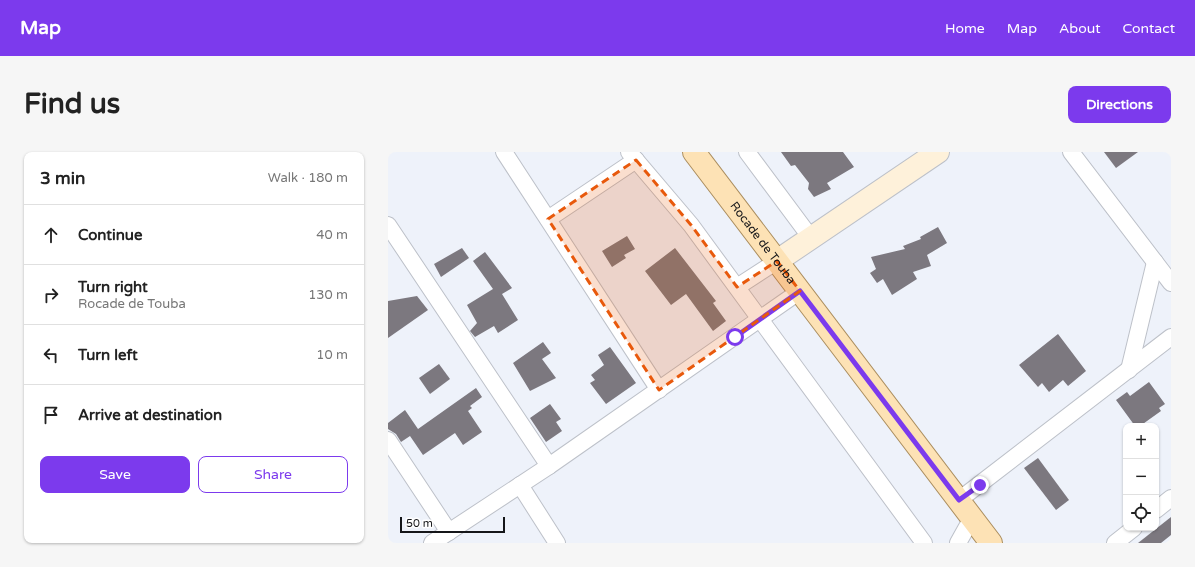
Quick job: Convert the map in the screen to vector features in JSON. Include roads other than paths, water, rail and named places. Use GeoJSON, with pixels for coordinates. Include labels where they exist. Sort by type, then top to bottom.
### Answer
{"type":"FeatureCollection","features":[{"type":"Feature","properties":{"kind":"main road","name":"Rocade de Touba"},"geometry":{"type":"LineString","coordinates":[[694,152],[991,543]]}},
{"type":"Feature","properties":{"kind":"main road"},"geometry":{"type":"LineString","coordinates":[[777,261],[938,152]]}},
{"type":"Feature","properties":{"kind":"street"},"geometry":{"type":"LineString","coordinates":[[504,152],[659,390]]}},
{"type":"Feature","properties":{"kind":"street"},"geometry":{"type":"LineString","coordinates":[[747,152],[811,238]]}},
{"type":"Feature","properties":{"kind":"street"},"geometry":{"type":"LineString","coordinates":[[1071,152],[1171,283]]}},
{"type":"Feature","properties":{"kind":"street"},"geometry":{"type":"LineString","coordinates":[[548,219],[632,156],[691,225],[924,543]]}},
{"type":"Feature","properties":{"kind":"street"},"geometry":{"type":"LineString","coordinates":[[388,225],[549,466]]}},
{"type":"Feature","properties":{"kind":"street"},"geometry":{"type":"LineString","coordinates":[[737,287],[777,261]]}},
{"type":"Feature","properties":{"kind":"street"},"geometry":{"type":"LineString","coordinates":[[1128,370],[1156,262]]}},
{"type":"Feature","properties":{"kind":"street"},"geometry":{"type":"LineString","coordinates":[[432,543],[549,466],[800,291]]}},
{"type":"Feature","properties":{"kind":"street"},"geometry":{"type":"LineString","coordinates":[[959,500],[1171,337]]}},
{"type":"Feature","properties":{"kind":"street"},"geometry":{"type":"LineString","coordinates":[[388,440],[449,532]]}},
{"type":"Feature","properties":{"kind":"street"},"geometry":{"type":"LineString","coordinates":[[520,485],[557,543]]}},
{"type":"Feature","properties":{"kind":"street"},"geometry":{"type":"LineString","coordinates":[[1159,508],[1171,498]]}},
{"type":"Feature","properties":{"kind":"street"},"geometry":{"type":"LineString","coordinates":[[958,543],[972,518]]}},
{"type":"Feature","properties":{"kind":"street"},"geometry":{"type":"LineString","coordinates":[[1115,543],[1130,531]]}}]}
